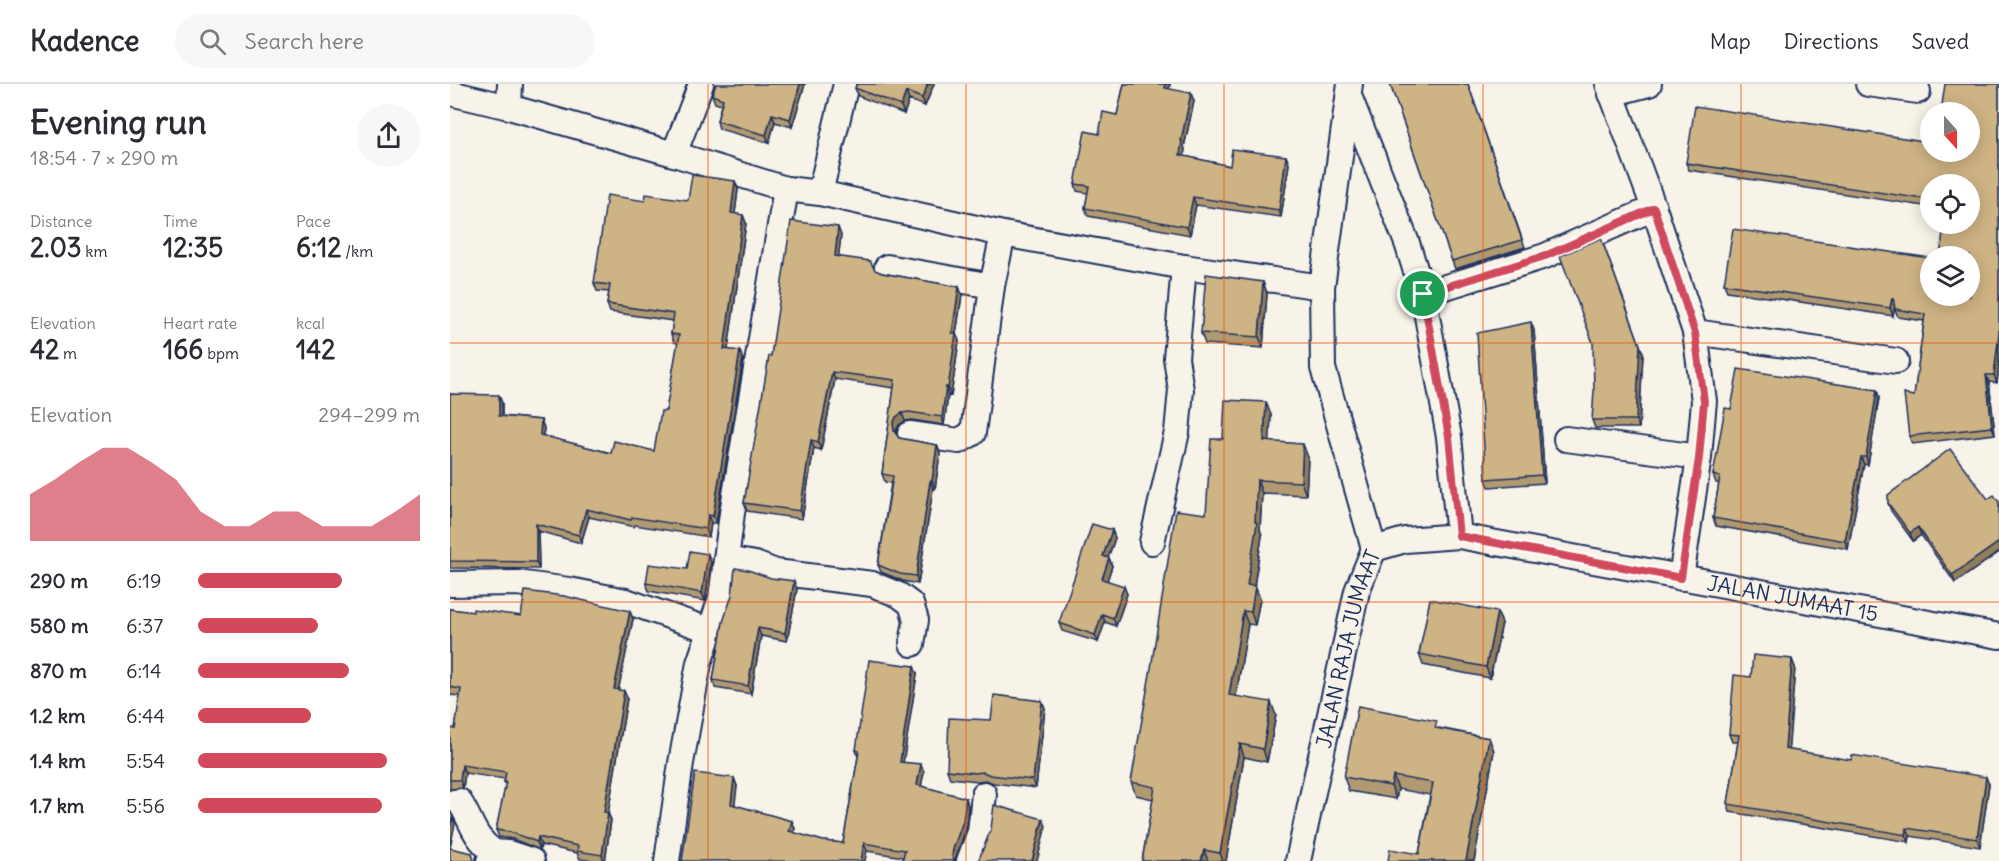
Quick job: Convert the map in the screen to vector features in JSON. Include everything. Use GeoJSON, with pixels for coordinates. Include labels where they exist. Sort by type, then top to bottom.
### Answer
{"type":"FeatureCollection","features":[{"type":"Feature","properties":{"kind":"street"},"geometry":{"type":"LineString","coordinates":[[674,154],[700,84]]}},
{"type":"Feature","properties":{"kind":"street"},"geometry":{"type":"LineString","coordinates":[[820,193],[846,84]]}},
{"type":"Feature","properties":{"kind":"street"},"geometry":{"type":"LineString","coordinates":[[1648,84],[1610,89],[1654,208],[1695,333],[1704,401],[1699,458],[1681,578]]}},
{"type":"Feature","properties":{"kind":"street"},"geometry":{"type":"LineString","coordinates":[[1868,84],[1918,92]]}},
{"type":"Feature","properties":{"kind":"street"},"geometry":{"type":"LineString","coordinates":[[1349,89],[1407,243],[1423,294],[1449,437],[1459,536]]}},
{"type":"Feature","properties":{"kind":"street","name":"JALAN RAJA JUMAAT"},"geometry":{"type":"LineString","coordinates":[[1298,861],[1357,591],[1374,549],[1323,368],[1322,287],[1349,89]]}},
{"type":"Feature","properties":{"kind":"street"},"geometry":{"type":"LineString","coordinates":[[450,93],[509,96],[674,154],[786,189],[820,193],[998,260]]}},
{"type":"Feature","properties":{"kind":"street"},"geometry":{"type":"LineString","coordinates":[[667,861],[681,763],[699,663],[720,598],[786,189]]}},
{"type":"Feature","properties":{"kind":"street"},"geometry":{"type":"LineString","coordinates":[[1423,294],[1545,256],[1654,208]]}},
{"type":"Feature","properties":{"kind":"street"},"geometry":{"type":"LineString","coordinates":[[910,434],[959,441],[973,433],[998,260]]}},
{"type":"Feature","properties":{"kind":"street"},"geometry":{"type":"LineString","coordinates":[[887,267],[998,260],[1225,272],[1322,287]]}},
{"type":"Feature","properties":{"kind":"street"},"geometry":{"type":"LineString","coordinates":[[1152,542],[1177,432],[1180,390],[1176,357],[1187,271]]}},
{"type":"Feature","properties":{"kind":"street"},"geometry":{"type":"LineString","coordinates":[[1695,333],[1896,361]]}},
{"type":"Feature","properties":{"kind":"street"},"geometry":{"type":"LineString","coordinates":[[1566,439],[1699,458]]}},
{"type":"Feature","properties":{"kind":"street","name":"JALAN JUMAAT 15"},"geometry":{"type":"LineString","coordinates":[[1374,549],[1405,540],[1459,536],[1999,636]]}},
{"type":"Feature","properties":{"kind":"street"},"geometry":{"type":"LineString","coordinates":[[726,559],[755,564],[776,572],[872,584],[899,595],[911,604],[916,620],[912,644]]}},
{"type":"Feature","properties":{"kind":"street"},"geometry":{"type":"LineString","coordinates":[[450,584],[517,583],[569,590],[626,601],[709,630]]}},
{"type":"Feature","properties":{"kind":"street"},"geometry":{"type":"LineString","coordinates":[[969,861],[980,832],[984,794]]}},
{"type":"Feature","properties":{"kind":"street"},"geometry":{"type":"LineString","coordinates":[[454,802],[459,801],[475,833],[492,856],[508,853],[532,861]]}},
{"type":"Feature","properties":{"kind":"building"},"geometry":{"type":"Polygon","coordinates":[[[716,84],[800,84],[790,119],[772,114],[766,135],[717,121],[723,99],[712,95],[716,84]]]}},
{"type":"Feature","properties":{"kind":"building"},"geometry":{"type":"Polygon","coordinates":[[[857,84],[928,84],[922,98],[906,92],[901,106],[855,88],[857,84]]]}},
{"type":"Feature","properties":{"kind":"building"},"geometry":{"type":"Polygon","coordinates":[[[1124,84],[1165,84],[1165,88],[1191,93],[1180,155],[1230,166],[1232,149],[1286,156],[1279,210],[1193,197],[1187,227],[1085,208],[1089,186],[1075,184],[1085,131],[1099,134],[1103,112],[1117,115],[1124,84]]]}},
{"type":"Feature","properties":{"kind":"building"},"geometry":{"type":"Polygon","coordinates":[[[1390,84],[1468,84],[1522,240],[1452,261],[1390,84]]]}},
{"type":"Feature","properties":{"kind":"building"},"geometry":{"type":"Polygon","coordinates":[[[1945,84],[1999,84],[1999,333],[1994,375],[1986,375],[1992,427],[1909,436],[1904,394],[1914,396],[1925,314],[1895,309],[1893,298],[1890,308],[1724,284],[1733,229],[1920,257],[1920,306],[1980,306],[1980,246],[1941,246],[1943,234],[1980,234],[1980,174],[1920,174],[1920,198],[1686,163],[1695,106],[1920,140],[1920,162],[1980,162],[1980,102],[1942,102],[1945,84]]]}},
{"type":"Feature","properties":{"kind":"building"},"geometry":{"type":"Polygon","coordinates":[[[692,175],[735,181],[731,213],[743,215],[724,349],[740,351],[713,516],[708,515],[706,529],[632,517],[631,520],[586,509],[579,535],[536,524],[536,562],[450,561],[450,394],[499,395],[499,416],[541,420],[540,435],[611,453],[614,441],[654,451],[661,411],[666,411],[679,335],[671,334],[674,314],[607,304],[610,285],[594,283],[607,195],[645,201],[646,194],[688,200],[692,175]]]}},
{"type":"Feature","properties":{"kind":"building"},"geometry":{"type":"Polygon","coordinates":[[[791,221],[838,227],[835,256],[870,261],[875,270],[882,273],[959,287],[952,333],[956,333],[942,417],[902,413],[896,417],[893,424],[894,431],[899,438],[937,445],[916,576],[900,574],[878,565],[893,476],[882,474],[895,380],[832,372],[818,442],[811,440],[800,511],[744,503],[769,356],[771,356],[791,221]]]}},
{"type":"Feature","properties":{"kind":"building"},"geometry":{"type":"Polygon","coordinates":[[[1601,238],[1640,345],[1636,420],[1592,420],[1593,343],[1560,256],[1601,238]]]}},
{"type":"Feature","properties":{"kind":"building"},"geometry":{"type":"Polygon","coordinates":[[[1206,274],[1263,282],[1259,337],[1201,333],[1206,274]]]}},
{"type":"Feature","properties":{"kind":"building"},"geometry":{"type":"Polygon","coordinates":[[[1531,322],[1542,475],[1486,479],[1477,333],[1531,322]]]}},
{"type":"Feature","properties":{"kind":"building"},"geometry":{"type":"Polygon","coordinates":[[[1738,369],[1877,390],[1866,457],[1861,457],[1845,541],[1713,518],[1720,477],[1713,475],[1725,408],[1731,409],[1738,369]]]}},
{"type":"Feature","properties":{"kind":"building"},"geometry":{"type":"Polygon","coordinates":[[[1225,400],[1266,402],[1264,441],[1303,444],[1301,482],[1257,480],[1255,522],[1257,523],[1247,585],[1255,586],[1251,612],[1243,611],[1229,695],[1271,702],[1263,749],[1240,744],[1220,853],[1204,850],[1201,861],[1142,861],[1155,787],[1131,782],[1176,510],[1206,514],[1211,439],[1223,439],[1225,400]]]}},
{"type":"Feature","properties":{"kind":"building"},"geometry":{"type":"Polygon","coordinates":[[[1950,449],[1988,499],[1994,495],[1999,502],[1999,542],[1952,575],[1918,527],[1910,533],[1888,503],[1888,495],[1950,449]]]}},
{"type":"Feature","properties":{"kind":"building"},"geometry":{"type":"Polygon","coordinates":[[[1092,524],[1112,530],[1103,556],[1109,558],[1102,579],[1124,586],[1113,618],[1102,614],[1095,635],[1059,623],[1092,524]]]}},
{"type":"Feature","properties":{"kind":"building"},"geometry":{"type":"Polygon","coordinates":[[[690,551],[708,554],[702,593],[646,583],[649,564],[687,569],[690,551]]]}},
{"type":"Feature","properties":{"kind":"building"},"geometry":{"type":"Polygon","coordinates":[[[735,568],[771,578],[794,581],[785,633],[758,628],[748,686],[713,680],[723,622],[732,595],[735,568]]]}},
{"type":"Feature","properties":{"kind":"building"},"geometry":{"type":"Polygon","coordinates":[[[525,591],[564,596],[630,611],[614,689],[624,691],[604,812],[608,813],[602,855],[577,851],[578,846],[538,837],[537,842],[510,832],[496,830],[506,772],[462,765],[460,780],[450,780],[450,728],[455,729],[461,689],[450,687],[450,609],[473,612],[473,609],[521,616],[525,591]]]}},
{"type":"Feature","properties":{"kind":"building"},"geometry":{"type":"Polygon","coordinates":[[[1430,599],[1497,612],[1486,667],[1419,654],[1430,599]]]}},
{"type":"Feature","properties":{"kind":"building"},"geometry":{"type":"Polygon","coordinates":[[[1753,655],[1792,659],[1785,749],[1851,760],[1852,755],[1986,777],[1977,839],[1907,828],[1906,835],[1728,804],[1739,735],[1729,734],[1734,675],[1751,677],[1753,655]]]}},
{"type":"Feature","properties":{"kind":"building"},"geometry":{"type":"Polygon","coordinates":[[[869,660],[914,666],[900,762],[921,764],[917,785],[966,798],[963,821],[953,849],[952,856],[955,861],[902,861],[905,850],[864,843],[861,861],[682,861],[695,773],[734,778],[731,804],[792,821],[789,831],[823,841],[843,843],[859,751],[856,750],[869,660]]]}},
{"type":"Feature","properties":{"kind":"building"},"geometry":{"type":"Polygon","coordinates":[[[994,695],[1042,701],[1033,780],[990,775],[983,772],[947,770],[949,718],[991,720],[994,695]]]}},
{"type":"Feature","properties":{"kind":"building"},"geometry":{"type":"Polygon","coordinates":[[[1358,706],[1437,721],[1435,728],[1489,738],[1466,861],[1388,861],[1390,849],[1419,854],[1433,783],[1393,776],[1391,786],[1344,777],[1358,706]]]}},
{"type":"Feature","properties":{"kind":"building"},"geometry":{"type":"Polygon","coordinates":[[[994,805],[1043,819],[1032,861],[978,861],[991,829],[994,805]]]}},
{"type":"Feature","properties":{"kind":"building"},"geometry":{"type":"Polygon","coordinates":[[[450,811],[453,816],[450,828],[450,811]]]}},
{"type":"Feature","properties":{"kind":"building"},"geometry":{"type":"Polygon","coordinates":[[[450,848],[472,853],[474,861],[450,861],[450,848]]]}},
{"type":"Feature","properties":{"kind":"route"},"geometry":{"type":"LineString","coordinates":[[1654,208],[1695,333],[1704,401],[1699,458],[1681,578],[1459,536],[1449,437],[1423,294],[1545,256],[1654,208]]}}]}
